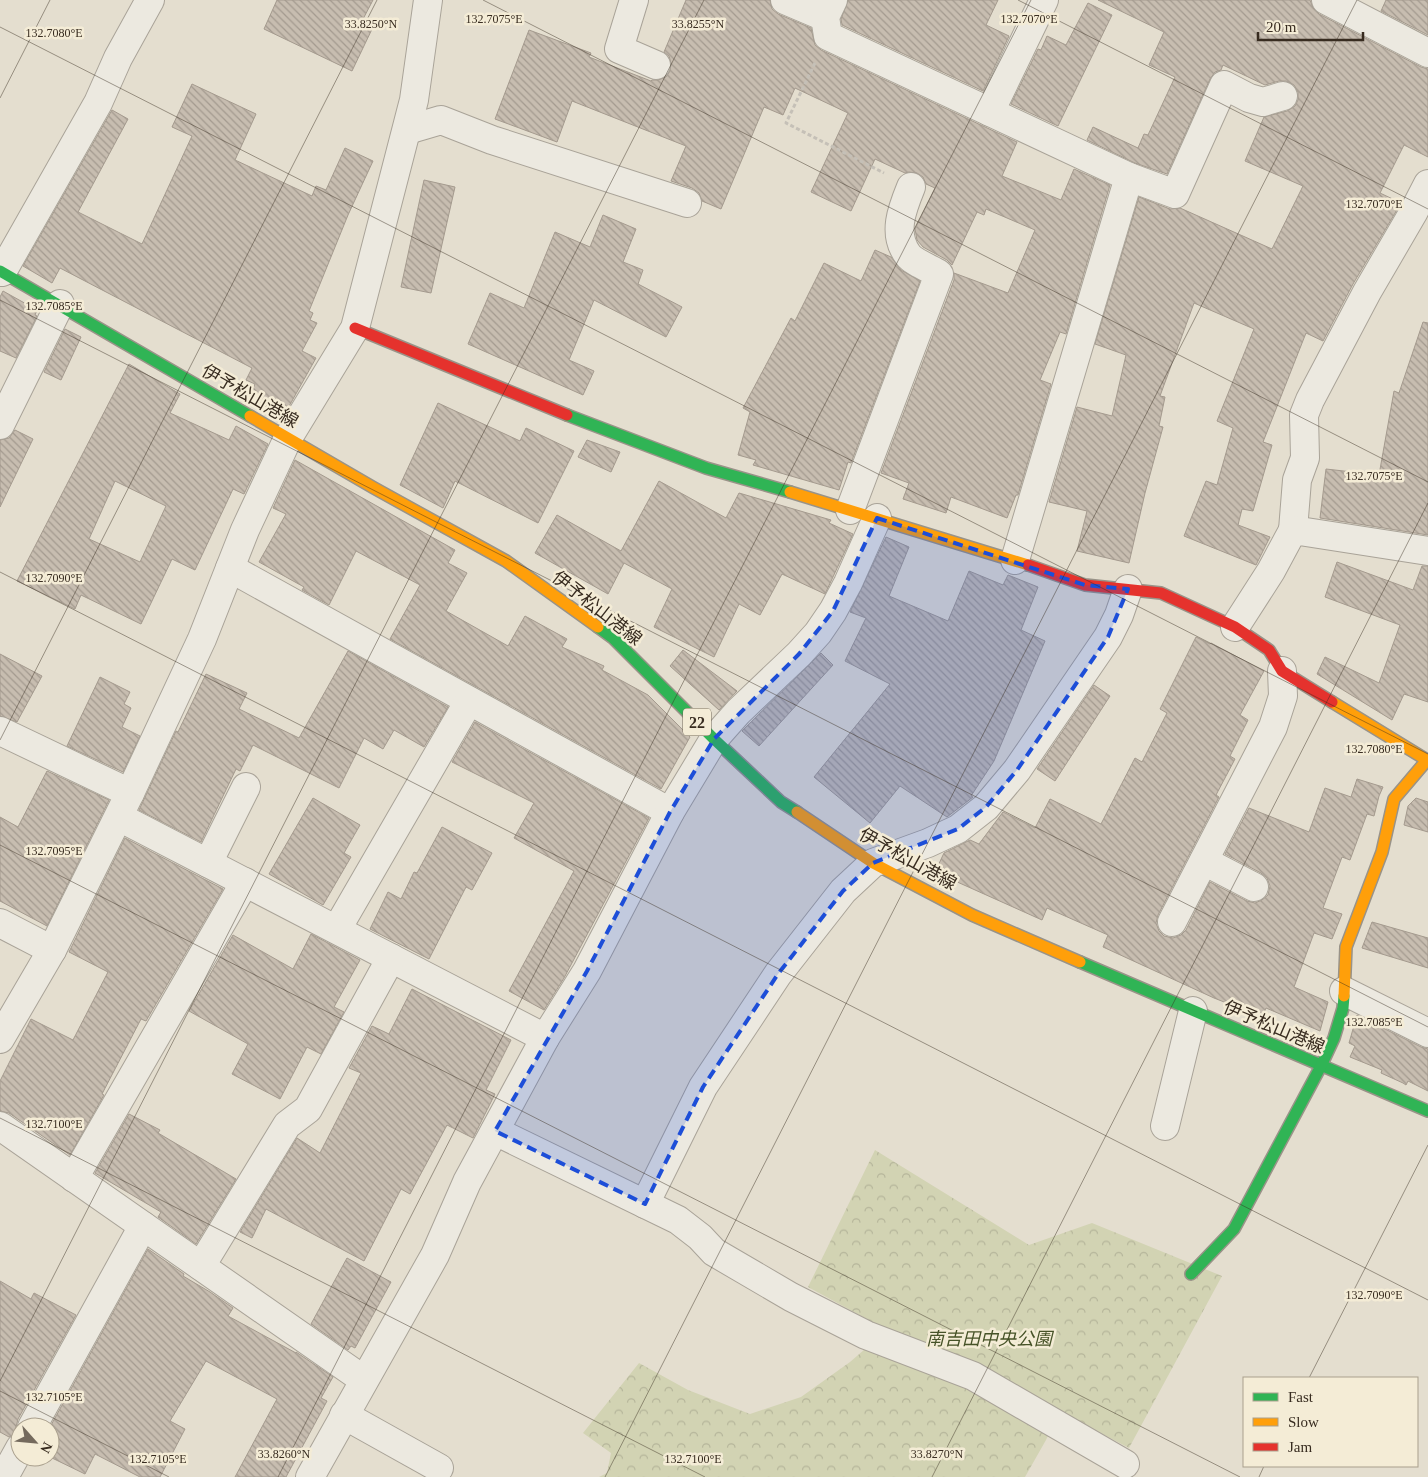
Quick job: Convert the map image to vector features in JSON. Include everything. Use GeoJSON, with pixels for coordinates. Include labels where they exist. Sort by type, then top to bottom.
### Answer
{"type":"FeatureCollection","features":[{"type":"Feature","properties":{"kind":"street"},"geometry":{"type":"LineString","coordinates":[[1,271],[98,104],[118,58],[150,0]]}},
{"type":"Feature","properties":{"kind":"street"},"geometry":{"type":"LineString","coordinates":[[0,1039],[52,950],[119,817],[202,639],[245,530],[288,438],[355,328],[414,100],[428,0]]}},
{"type":"Feature","properties":{"kind":"street"},"geometry":{"type":"LineString","coordinates":[[634,0],[619,49],[656,64]]}},
{"type":"Feature","properties":{"kind":"street"},"geometry":{"type":"LineString","coordinates":[[785,0],[829,18],[990,112],[1130,177],[1175,194],[1224,86],[1249,98],[1263,102],[1283,96]]}},
{"type":"Feature","properties":{"kind":"street"},"geometry":{"type":"LineString","coordinates":[[990,112],[1044,0]]}},
{"type":"Feature","properties":{"kind":"street"},"geometry":{"type":"LineString","coordinates":[[1338,3],[1428,53]]}},
{"type":"Feature","properties":{"kind":"street"},"geometry":{"type":"LineString","coordinates":[[407,130],[441,120],[492,140],[686,203]]}},
{"type":"Feature","properties":{"kind":"street"},"geometry":{"type":"LineString","coordinates":[[1015,560],[1130,177]]}},
{"type":"Feature","properties":{"kind":"street"},"geometry":{"type":"LineString","coordinates":[[1235,627],[1271,571],[1293,530],[1297,480],[1305,458],[1304,415],[1310,400],[1428,184]]}},
{"type":"Feature","properties":{"kind":"street"},"geometry":{"type":"LineString","coordinates":[[850,510],[939,274],[908,256],[899,235],[902,210],[911,187]]}},
{"type":"Feature","properties":{"kind":"street","name":"伊予松山港線"},"geometry":{"type":"LineString","coordinates":[[1,271],[288,438],[506,561],[613,638],[714,739],[781,802],[873,863],[972,915],[1428,1111]]}},
{"type":"Feature","properties":{"kind":"street"},"geometry":{"type":"LineString","coordinates":[[0,425],[60,304]]}},
{"type":"Feature","properties":{"kind":"street"},"geometry":{"type":"LineString","coordinates":[[355,328],[584,422],[706,468],[1015,560],[1085,585],[1161,593],[1235,627],[1269,650],[1282,671],[1428,760],[1394,799],[1382,852],[1346,947],[1344,1008],[1322,1066],[1234,1229],[1191,1274]]}},
{"type":"Feature","properties":{"kind":"street"},"geometry":{"type":"LineString","coordinates":[[310,1477],[435,1255],[467,1182],[546,1038],[587,971],[670,812],[714,739],[738,712],[799,654],[834,611],[877,518]]}},
{"type":"Feature","properties":{"kind":"street"},"geometry":{"type":"LineString","coordinates":[[1293,530],[1427,547]]}},
{"type":"Feature","properties":{"kind":"street"},"geometry":{"type":"LineString","coordinates":[[230,568],[670,812]]}},
{"type":"Feature","properties":{"kind":"street"},"geometry":{"type":"LineString","coordinates":[[645,1204],[703,1087],[778,974],[843,891],[873,863],[928,843],[958,829],[986,807],[1017,770],[1108,637],[1119,615],[1128,589]]}},
{"type":"Feature","properties":{"kind":"street"},"geometry":{"type":"LineString","coordinates":[[1172,922],[1273,727],[1282,696],[1282,671]]}},
{"type":"Feature","properties":{"kind":"street"},"geometry":{"type":"LineString","coordinates":[[337,930],[470,701]]}},
{"type":"Feature","properties":{"kind":"street"},"geometry":{"type":"LineString","coordinates":[[0,731],[130,793]]}},
{"type":"Feature","properties":{"kind":"street"},"geometry":{"type":"LineString","coordinates":[[208,863],[246,787]]}},
{"type":"Feature","properties":{"kind":"street"},"geometry":{"type":"LineString","coordinates":[[119,817],[546,1038]]}},
{"type":"Feature","properties":{"kind":"street"},"geometry":{"type":"LineString","coordinates":[[1204,861],[1254,887]]}},
{"type":"Feature","properties":{"kind":"street"},"geometry":{"type":"LineString","coordinates":[[74,1178],[244,882]]}},
{"type":"Feature","properties":{"kind":"street"},"geometry":{"type":"LineString","coordinates":[[0,923],[52,950]]}},
{"type":"Feature","properties":{"kind":"street"},"geometry":{"type":"LineString","coordinates":[[201,1266],[287,1125],[308,1109],[392,958]]}},
{"type":"Feature","properties":{"kind":"street"},"geometry":{"type":"LineString","coordinates":[[1344,991],[1428,1033]]}},
{"type":"Feature","properties":{"kind":"street"},"geometry":{"type":"LineString","coordinates":[[1165,1126],[1193,1011]]}},
{"type":"Feature","properties":{"kind":"street"},"geometry":{"type":"LineString","coordinates":[[0,1126],[364,1380]]}},
{"type":"Feature","properties":{"kind":"street"},"geometry":{"type":"LineString","coordinates":[[495,1131],[678,1220],[700,1237],[714,1252],[791,1297],[866,1335],[973,1376],[1125,1464]]}},
{"type":"Feature","properties":{"kind":"street"},"geometry":{"type":"LineString","coordinates":[[38,1417],[143,1226]]}},
{"type":"Feature","properties":{"kind":"street"},"geometry":{"type":"LineString","coordinates":[[344,1415],[439,1468]]}},
{"type":"Feature","properties":{"kind":"path"},"geometry":{"type":"LineString","coordinates":[[829,18],[786,123],[911,187]]}},
{"type":"Feature","properties":{"kind":"highlighted area"},"geometry":{"type":"Polygon","coordinates":[[[877,518],[1085,585],[1128,589],[1108,637],[1017,770],[986,807],[958,829],[873,863],[843,891],[778,974],[703,1087],[645,1204],[495,1131],[587,971],[670,812],[714,739],[799,654],[833,611],[877,518]]]}},
{"type":"Feature","properties":{"kind":"green space","name":"南吉田中央公園"},"geometry":{"type":"Polygon","coordinates":[[[875,1150],[1029,1245],[1092,1223],[1222,1276],[1129,1448],[1059,1411],[1046,1440],[1025,1477],[599,1477],[607,1473],[611,1453],[583,1433],[639,1363],[688,1390],[750,1414],[801,1397],[850,1362],[887,1330],[808,1287],[875,1150]]]}},
{"type":"Feature","properties":{"kind":"building"},"geometry":{"type":"Polygon","coordinates":[[[277,0],[373,0],[362,21],[373,27],[352,71],[264,29],[277,0]]]}},
{"type":"Feature","properties":{"kind":"building"},"geometry":{"type":"Polygon","coordinates":[[[686,0],[770,0],[772,9],[778,14],[811,28],[815,45],[821,50],[1017,142],[1002,176],[1061,200],[1074,169],[1110,185],[1066,334],[1060,332],[1040,380],[1051,384],[1018,495],[1016,495],[1007,518],[951,497],[946,513],[903,499],[909,483],[881,473],[954,280],[954,273],[1008,293],[1035,230],[986,209],[984,215],[977,212],[952,265],[947,260],[923,247],[917,240],[915,229],[935,188],[926,184],[923,177],[917,173],[905,173],[875,159],[851,211],[811,192],[848,113],[795,88],[783,115],[764,107],[721,209],[702,201],[699,193],[692,188],[671,181],[686,146],[572,101],[557,142],[495,119],[529,30],[591,53],[589,57],[651,81],[658,80],[666,77],[670,71],[671,63],[669,56],[664,52],[686,0]]]}},
{"type":"Feature","properties":{"kind":"building"},"geometry":{"type":"Polygon","coordinates":[[[848,0],[998,0],[986,25],[1009,36],[983,91],[842,25],[841,19],[848,0]]]}},
{"type":"Feature","properties":{"kind":"building"},"geometry":{"type":"Polygon","coordinates":[[[1098,0],[1310,0],[1313,8],[1319,14],[1428,69],[1428,157],[1404,145],[1380,193],[1401,203],[1353,284],[1323,341],[1306,333],[1263,442],[1272,445],[1253,511],[1242,509],[1238,525],[1270,537],[1256,565],[1184,536],[1206,481],[1217,485],[1233,428],[1217,421],[1254,329],[1194,303],[1160,396],[1165,397],[1159,426],[1163,427],[1129,563],[1077,551],[1087,511],[1049,502],[1077,407],[1112,416],[1126,355],[1095,344],[1139,197],[1170,209],[1180,208],[1272,249],[1303,186],[1245,161],[1264,117],[1287,111],[1295,106],[1298,100],[1298,92],[1294,85],[1286,81],[1279,81],[1265,85],[1223,65],[1221,70],[1215,72],[1210,79],[1167,174],[1135,163],[1087,140],[1093,127],[1138,148],[1144,134],[1148,135],[1175,77],[1149,65],[1164,32],[1098,0]]]}},
{"type":"Feature","properties":{"kind":"building"},"geometry":{"type":"Polygon","coordinates":[[[1386,0],[1428,0],[1428,35],[1381,11],[1386,0]]]}},
{"type":"Feature","properties":{"kind":"building"},"geometry":{"type":"Polygon","coordinates":[[[1088,3],[1112,15],[1058,126],[1011,104],[1038,49],[1041,50],[1047,36],[1066,45],[1088,3]]]}},
{"type":"Feature","properties":{"kind":"building"},"geometry":{"type":"Polygon","coordinates":[[[192,84],[256,114],[235,160],[312,196],[316,186],[326,190],[345,148],[373,161],[348,215],[309,311],[313,313],[310,320],[317,323],[302,351],[316,358],[283,417],[249,397],[255,384],[246,380],[252,368],[60,268],[52,283],[23,266],[112,110],[128,119],[78,212],[142,244],[192,136],[172,127],[192,84]]]}},
{"type":"Feature","properties":{"kind":"building"},"geometry":{"type":"Polygon","coordinates":[[[424,180],[455,187],[431,293],[401,287],[424,180]]]}},
{"type":"Feature","properties":{"kind":"building"},"geometry":{"type":"Polygon","coordinates":[[[603,215],[636,229],[623,262],[643,270],[638,284],[682,307],[666,337],[594,300],[569,360],[594,371],[583,395],[468,344],[490,293],[524,308],[555,232],[590,247],[603,215]]]}},
{"type":"Feature","properties":{"kind":"building"},"geometry":{"type":"Polygon","coordinates":[[[875,250],[891,257],[901,270],[920,281],[851,463],[848,462],[839,490],[753,465],[756,460],[738,455],[750,412],[743,408],[791,318],[795,321],[824,263],[861,281],[875,250]]]}},
{"type":"Feature","properties":{"kind":"building"},"geometry":{"type":"Polygon","coordinates":[[[3,291],[37,310],[35,315],[37,316],[16,358],[0,351],[0,297],[3,291]]]}},
{"type":"Feature","properties":{"kind":"building"},"geometry":{"type":"Polygon","coordinates":[[[1423,322],[1428,323],[1428,535],[1320,518],[1326,469],[1379,475],[1394,391],[1399,393],[1423,322]]]}},
{"type":"Feature","properties":{"kind":"building"},"geometry":{"type":"Polygon","coordinates":[[[65,329],[81,337],[61,380],[44,372],[65,329]]]}},
{"type":"Feature","properties":{"kind":"building"},"geometry":{"type":"Polygon","coordinates":[[[129,364],[180,394],[170,413],[229,440],[236,426],[268,444],[244,494],[233,489],[195,570],[172,559],[141,624],[81,595],[75,609],[17,581],[129,364]],[[115,481],[89,539],[140,562],[166,506],[115,481]]]}},
{"type":"Feature","properties":{"kind":"building"},"geometry":{"type":"Polygon","coordinates":[[[438,403],[520,441],[526,428],[574,451],[538,523],[455,481],[443,508],[400,485],[438,403]]]}},
{"type":"Feature","properties":{"kind":"building"},"geometry":{"type":"Polygon","coordinates":[[[15,430],[33,439],[0,507],[0,440],[9,438],[15,430]]]}},
{"type":"Feature","properties":{"kind":"building"},"geometry":{"type":"Polygon","coordinates":[[[587,440],[620,452],[611,472],[578,457],[587,440]]]}},
{"type":"Feature","properties":{"kind":"building"},"geometry":{"type":"Polygon","coordinates":[[[295,460],[455,550],[448,563],[467,573],[446,611],[508,646],[525,616],[567,639],[562,647],[604,666],[602,670],[648,695],[690,737],[661,789],[390,639],[420,585],[356,551],[329,605],[302,590],[304,587],[259,562],[286,514],[273,508],[295,460]]]}},
{"type":"Feature","properties":{"kind":"building"},"geometry":{"type":"Polygon","coordinates":[[[659,481],[726,518],[739,493],[831,520],[829,523],[853,534],[825,594],[782,574],[760,615],[739,604],[714,657],[654,627],[672,589],[624,563],[608,594],[535,553],[557,515],[621,551],[659,481]]]}},
{"type":"Feature","properties":{"kind":"building"},"geometry":{"type":"Polygon","coordinates":[[[886,537],[909,547],[889,596],[948,621],[969,571],[1003,585],[1008,575],[1038,587],[1021,630],[1045,641],[994,761],[971,796],[973,797],[947,817],[900,786],[870,823],[814,777],[890,684],[845,661],[866,618],[850,612],[886,537]]]}},
{"type":"Feature","properties":{"kind":"building"},"geometry":{"type":"Polygon","coordinates":[[[1337,562],[1413,590],[1422,566],[1428,566],[1428,702],[1404,694],[1392,720],[1317,674],[1325,657],[1379,683],[1400,625],[1325,597],[1337,562]]]}},
{"type":"Feature","properties":{"kind":"building"},"geometry":{"type":"Polygon","coordinates":[[[1196,637],[1264,671],[1240,715],[1248,720],[1230,756],[1235,759],[1216,795],[1219,797],[1158,915],[1156,923],[1159,931],[1164,936],[1173,938],[1181,935],[1186,930],[1210,882],[1247,901],[1255,903],[1268,895],[1270,886],[1267,878],[1225,854],[1249,808],[1309,832],[1325,788],[1351,797],[1357,779],[1383,787],[1374,816],[1367,814],[1350,860],[1342,857],[1323,908],[1342,914],[1332,939],[1314,933],[1294,987],[1328,1002],[1320,1031],[1266,1008],[1262,1017],[1214,998],[1103,947],[1108,935],[1047,908],[1042,920],[935,872],[944,853],[970,840],[979,844],[1003,812],[1035,828],[1050,799],[1101,824],[1135,758],[1142,762],[1167,713],[1160,709],[1196,637]]]}},
{"type":"Feature","properties":{"kind":"building"},"geometry":{"type":"Polygon","coordinates":[[[683,650],[737,691],[719,710],[670,666],[683,650]]]}},
{"type":"Feature","properties":{"kind":"building"},"geometry":{"type":"Polygon","coordinates":[[[348,651],[448,707],[424,747],[394,730],[383,749],[364,738],[339,788],[253,745],[240,771],[236,769],[201,842],[139,810],[176,731],[178,732],[206,674],[247,693],[239,709],[299,738],[348,651]]]}},
{"type":"Feature","properties":{"kind":"building"},"geometry":{"type":"Polygon","coordinates":[[[821,653],[833,665],[759,746],[742,731],[821,653]]]}},
{"type":"Feature","properties":{"kind":"building"},"geometry":{"type":"Polygon","coordinates":[[[0,654],[42,676],[17,722],[0,716],[0,654]]]}},
{"type":"Feature","properties":{"kind":"building"},"geometry":{"type":"Polygon","coordinates":[[[100,677],[130,692],[124,704],[131,708],[122,727],[140,736],[123,772],[67,746],[100,677]]]}},
{"type":"Feature","properties":{"kind":"building"},"geometry":{"type":"Polygon","coordinates":[[[1094,685],[1110,696],[1055,781],[1037,769],[1094,685]]]}},
{"type":"Feature","properties":{"kind":"building"},"geometry":{"type":"Polygon","coordinates":[[[475,722],[649,818],[564,978],[544,1010],[509,991],[574,871],[514,838],[534,803],[452,762],[475,722]]]}},
{"type":"Feature","properties":{"kind":"building"},"geometry":{"type":"Polygon","coordinates":[[[47,771],[109,800],[47,926],[0,901],[0,817],[18,827],[47,771]]]}},
{"type":"Feature","properties":{"kind":"building"},"geometry":{"type":"Polygon","coordinates":[[[313,798],[360,825],[344,853],[351,857],[323,905],[269,874],[313,798]]]}},
{"type":"Feature","properties":{"kind":"building"},"geometry":{"type":"Polygon","coordinates":[[[1416,798],[1428,802],[1428,832],[1404,825],[1408,806],[1416,798]]]}},
{"type":"Feature","properties":{"kind":"building"},"geometry":{"type":"Polygon","coordinates":[[[442,827],[492,853],[472,890],[466,887],[429,959],[370,929],[388,892],[401,899],[414,872],[417,873],[442,827]]]}},
{"type":"Feature","properties":{"kind":"building"},"geometry":{"type":"Polygon","coordinates":[[[125,838],[223,889],[146,1021],[141,1019],[102,1094],[104,1095],[70,1155],[9,1113],[0,1111],[0,1081],[31,1019],[73,1040],[108,972],[69,952],[125,838]]]}},
{"type":"Feature","properties":{"kind":"building"},"geometry":{"type":"Polygon","coordinates":[[[1372,922],[1428,938],[1428,968],[1362,948],[1372,922]]]}},
{"type":"Feature","properties":{"kind":"building"},"geometry":{"type":"Polygon","coordinates":[[[311,934],[360,960],[334,1007],[344,1012],[321,1054],[307,1047],[280,1099],[232,1074],[248,1044],[189,1011],[233,935],[293,969],[311,934]]]}},
{"type":"Feature","properties":{"kind":"building"},"geometry":{"type":"Polygon","coordinates":[[[412,989],[511,1040],[486,1090],[495,1094],[473,1138],[447,1125],[410,1194],[401,1189],[364,1261],[266,1209],[252,1238],[240,1232],[297,1138],[320,1153],[361,1073],[349,1068],[372,1026],[389,1034],[412,989]]]}},
{"type":"Feature","properties":{"kind":"building"},"geometry":{"type":"Polygon","coordinates":[[[1357,1015],[1428,1049],[1428,1091],[1408,1081],[1406,1085],[1381,1073],[1382,1070],[1350,1057],[1355,1046],[1349,1043],[1357,1015]]]}},
{"type":"Feature","properties":{"kind":"building"},"geometry":{"type":"Polygon","coordinates":[[[129,1114],[160,1130],[158,1133],[236,1179],[196,1244],[158,1217],[161,1212],[95,1173],[129,1114]]]}},
{"type":"Feature","properties":{"kind":"building"},"geometry":{"type":"Polygon","coordinates":[[[148,1249],[184,1274],[183,1276],[233,1308],[228,1316],[296,1352],[333,1377],[321,1398],[327,1401],[286,1477],[235,1477],[277,1399],[206,1361],[170,1421],[185,1429],[160,1477],[140,1477],[95,1454],[85,1474],[60,1462],[60,1417],[56,1417],[148,1249]]]}},
{"type":"Feature","properties":{"kind":"building"},"geometry":{"type":"Polygon","coordinates":[[[347,1258],[391,1282],[355,1348],[351,1346],[348,1350],[311,1324],[347,1258]]]}},
{"type":"Feature","properties":{"kind":"building"},"geometry":{"type":"Polygon","coordinates":[[[0,1281],[31,1299],[34,1293],[76,1315],[19,1417],[10,1417],[10,1437],[0,1432],[0,1281]]]}},
{"type":"Feature","properties":{"kind":"traffic: fast"},"geometry":{"type":"LineString","coordinates":[[0,271],[250,416]]}},
{"type":"Feature","properties":{"kind":"traffic: fast"},"geometry":{"type":"LineString","coordinates":[[567,415],[706,468],[790,492]]}},
{"type":"Feature","properties":{"kind":"traffic: fast"},"geometry":{"type":"LineString","coordinates":[[598,627],[613,638],[714,739],[781,802],[797,812]]}},
{"type":"Feature","properties":{"kind":"traffic: fast"},"geometry":{"type":"LineString","coordinates":[[1080,962],[1428,1111]]}},
{"type":"Feature","properties":{"kind":"traffic: fast"},"geometry":{"type":"LineString","coordinates":[[1191,1274],[1234,1229],[1321,1066],[1334,1038],[1343,1008],[1344,996]]}},
{"type":"Feature","properties":{"kind":"traffic: slow"},"geometry":{"type":"LineString","coordinates":[[250,416],[374,488],[506,561],[598,627]]}},
{"type":"Feature","properties":{"kind":"traffic: slow"},"geometry":{"type":"LineString","coordinates":[[790,492],[1028,565]]}},
{"type":"Feature","properties":{"kind":"traffic: slow"},"geometry":{"type":"LineString","coordinates":[[1332,702],[1427,760],[1394,799],[1382,852],[1346,947],[1344,996]]}},
{"type":"Feature","properties":{"kind":"traffic: slow"},"geometry":{"type":"LineString","coordinates":[[797,812],[873,863],[972,915],[1080,962]]}},
{"type":"Feature","properties":{"kind":"traffic: jam"},"geometry":{"type":"LineString","coordinates":[[355,328],[567,415]]}},
{"type":"Feature","properties":{"kind":"traffic: jam"},"geometry":{"type":"LineString","coordinates":[[1028,565],[1085,585],[1161,593],[1235,627],[1269,650],[1282,671],[1332,702]]}}]}
